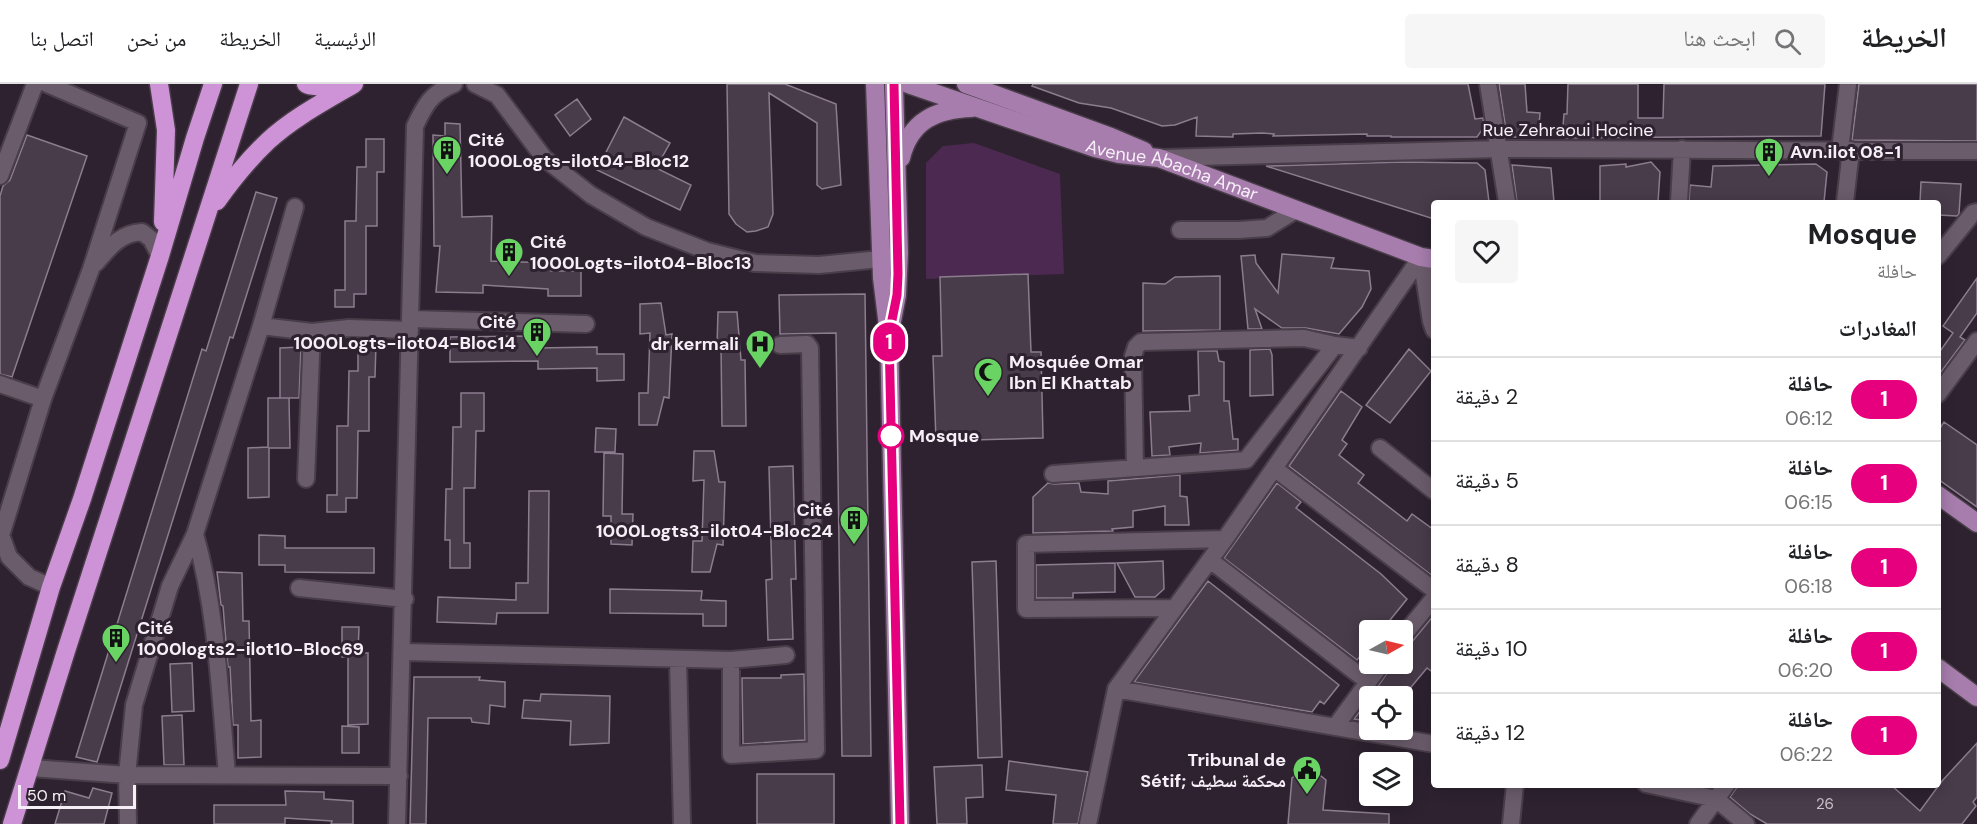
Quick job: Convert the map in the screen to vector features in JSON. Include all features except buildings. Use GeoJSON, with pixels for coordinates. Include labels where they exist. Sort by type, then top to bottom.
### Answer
{"type":"FeatureCollection","features":[{"type":"Feature","properties":{"kind":"highway"},"geometry":{"type":"LineString","coordinates":[[159,84],[166,130],[160,256]]}},
{"type":"Feature","properties":{"kind":"highway"},"geometry":{"type":"LineString","coordinates":[[0,760],[6,724],[82,499],[213,84]]}},
{"type":"Feature","properties":{"kind":"highway"},"geometry":{"type":"LineString","coordinates":[[12,824],[249,84]]}},
{"type":"Feature","properties":{"kind":"highway"},"geometry":{"type":"LineString","coordinates":[[306,84],[322,86],[331,84]]}},
{"type":"Feature","properties":{"kind":"highway"},"geometry":{"type":"LineString","coordinates":[[207,215],[242,168],[270,140],[311,110],[354,84]]}},
{"type":"Feature","properties":{"kind":"main road"},"geometry":{"type":"LineString","coordinates":[[875,84],[883,297],[889,335],[900,824]]}},
{"type":"Feature","properties":{"kind":"main road"},"geometry":{"type":"LineString","coordinates":[[889,335],[897,295],[899,253],[894,84]]}},
{"type":"Feature","properties":{"kind":"main road","name":"Avenue Abacha Amar"},"geometry":{"type":"LineString","coordinates":[[908,84],[1095,148],[1119,154],[1159,158],[1430,261]]}},
{"type":"Feature","properties":{"kind":"main road"},"geometry":{"type":"LineString","coordinates":[[966,84],[1111,137],[1159,158]]}},
{"type":"Feature","properties":{"kind":"main road"},"geometry":{"type":"LineString","coordinates":[[897,174],[903,149],[909,136],[921,123],[938,113],[955,108],[978,108]]}},
{"type":"Feature","properties":{"kind":"main road"},"geometry":{"type":"LineString","coordinates":[[1941,502],[1977,523]]}},
{"type":"Feature","properties":{"kind":"main road"},"geometry":{"type":"LineString","coordinates":[[1941,670],[1977,697]]}},
{"type":"Feature","properties":{"kind":"street"},"geometry":{"type":"LineString","coordinates":[[0,176],[35,84]]}},
{"type":"Feature","properties":{"kind":"street"},"geometry":{"type":"LineString","coordinates":[[47,84],[138,123],[91,269],[44,399],[1,537],[9,557],[29,576],[51,587]]}},
{"type":"Feature","properties":{"kind":"street"},"geometry":{"type":"LineString","coordinates":[[397,824],[405,599],[415,126],[425,104],[440,89],[454,84]]}},
{"type":"Feature","properties":{"kind":"street"},"geometry":{"type":"LineString","coordinates":[[475,84],[497,95],[544,158],[591,195],[646,227],[707,251],[755,262],[819,265],[881,259],[899,253]]}},
{"type":"Feature","properties":{"kind":"street"},"geometry":{"type":"LineString","coordinates":[[1488,84],[1507,200]]}},
{"type":"Feature","properties":{"kind":"street"},"geometry":{"type":"LineString","coordinates":[[1845,200],[1848,84]]}},
{"type":"Feature","properties":{"kind":"street","name":"Rue Zehraoui Hocine"},"geometry":{"type":"LineString","coordinates":[[1159,158],[1499,149],[1977,151]]}},
{"type":"Feature","properties":{"kind":"street"},"geometry":{"type":"LineString","coordinates":[[1679,200],[1682,149]]}},
{"type":"Feature","properties":{"kind":"street"},"geometry":{"type":"LineString","coordinates":[[128,824],[127,774],[134,705],[148,653],[170,586],[195,534],[261,326],[295,207]]}},
{"type":"Feature","properties":{"kind":"street"},"geometry":{"type":"LineString","coordinates":[[1180,230],[1267,228],[1296,210]]}},
{"type":"Feature","properties":{"kind":"street"},"geometry":{"type":"LineString","coordinates":[[1944,240],[1973,213],[1977,212]]}},
{"type":"Feature","properties":{"kind":"street"},"geometry":{"type":"LineString","coordinates":[[91,269],[115,241],[133,232],[142,232],[151,239],[160,256]]}},
{"type":"Feature","properties":{"kind":"street"},"geometry":{"type":"LineString","coordinates":[[1430,261],[1431,321]]}},
{"type":"Feature","properties":{"kind":"street"},"geometry":{"type":"LineString","coordinates":[[1088,824],[1116,689],[1359,348],[1430,261]]}},
{"type":"Feature","properties":{"kind":"street"},"geometry":{"type":"LineString","coordinates":[[261,326],[312,332],[410,324],[586,324]]}},
{"type":"Feature","properties":{"kind":"street"},"geometry":{"type":"LineString","coordinates":[[306,479],[312,332]]}},
{"type":"Feature","properties":{"kind":"street"},"geometry":{"type":"LineString","coordinates":[[1135,468],[1133,356],[1136,347],[1141,342],[1304,338],[1359,348]]}},
{"type":"Feature","properties":{"kind":"street"},"geometry":{"type":"LineString","coordinates":[[1941,390],[1977,341]]}},
{"type":"Feature","properties":{"kind":"street"},"geometry":{"type":"LineString","coordinates":[[731,660],[731,755],[816,750],[810,348],[807,344],[780,345]]}},
{"type":"Feature","properties":{"kind":"street"},"geometry":{"type":"LineString","coordinates":[[1053,474],[1246,460],[1335,345]]}},
{"type":"Feature","properties":{"kind":"street"},"geometry":{"type":"LineString","coordinates":[[0,384],[44,399]]}},
{"type":"Feature","properties":{"kind":"street"},"geometry":{"type":"LineString","coordinates":[[1380,448],[1431,489]]}},
{"type":"Feature","properties":{"kind":"street"},"geometry":{"type":"LineString","coordinates":[[1274,468],[1431,588]]}},
{"type":"Feature","properties":{"kind":"street"},"geometry":{"type":"LineString","coordinates":[[195,534],[207,585],[215,646],[226,775]]}},
{"type":"Feature","properties":{"kind":"street"},"geometry":{"type":"LineString","coordinates":[[1175,608],[1026,609],[1026,544],[1225,539]]}},
{"type":"Feature","properties":{"kind":"street"},"geometry":{"type":"LineString","coordinates":[[1210,560],[1367,681]]}},
{"type":"Feature","properties":{"kind":"street"},"geometry":{"type":"LineString","coordinates":[[299,588],[405,599]]}},
{"type":"Feature","properties":{"kind":"street"},"geometry":{"type":"LineString","coordinates":[[1413,624],[1431,602]]}},
{"type":"Feature","properties":{"kind":"street"},"geometry":{"type":"LineString","coordinates":[[403,652],[731,660],[786,655]]}},
{"type":"Feature","properties":{"kind":"street"},"geometry":{"type":"LineString","coordinates":[[678,659],[682,824]]}},
{"type":"Feature","properties":{"kind":"street"},"geometry":{"type":"LineString","coordinates":[[1335,728],[1373,674]]}},
{"type":"Feature","properties":{"kind":"street"},"geometry":{"type":"LineString","coordinates":[[1116,689],[1431,744]]}},
{"type":"Feature","properties":{"kind":"street"},"geometry":{"type":"LineString","coordinates":[[31,768],[127,774],[399,776]]}},
{"type":"Feature","properties":{"kind":"street"},"geometry":{"type":"LineString","coordinates":[[1510,824],[1514,788]]}},
{"type":"Feature","properties":{"kind":"street"},"geometry":{"type":"LineString","coordinates":[[1665,788],[1716,799],[1746,824]]}},
{"type":"Feature","properties":{"kind":"street"},"geometry":{"type":"LineString","coordinates":[[1698,824],[1724,788]]}},
{"type":"Feature","properties":{"kind":"shaded area"},"geometry":{"type":"Polygon","coordinates":[[[974,143],[1060,174],[1064,274],[926,279],[926,163],[943,146],[974,143]]]}},
{"type":"Feature","properties":{"kind":"bus line","name":"1"},"geometry":{"type":"LineString","coordinates":[[894,84],[899,253],[897,295],[889,335],[900,824]]}},
{"type":"Feature","properties":{"kind":"place","name":"Cité 1000Logts-ilot04-Bloc12"},"geometry":{"type":"Point","coordinates":[447,176]}},
{"type":"Feature","properties":{"kind":"place","name":"Avn.ilot 08-1"},"geometry":{"type":"Point","coordinates":[1769,178]}},
{"type":"Feature","properties":{"kind":"place","name":"Cité 1000Logts-ilot04-Bloc13"},"geometry":{"type":"Point","coordinates":[509,278]}},
{"type":"Feature","properties":{"kind":"place","name":"Cité 1000Logts-ilot04-Bloc14"},"geometry":{"type":"Point","coordinates":[537,358]}},
{"type":"Feature","properties":{"kind":"place","name":"dr kermali"},"geometry":{"type":"Point","coordinates":[760,370]}},
{"type":"Feature","properties":{"kind":"place","name":"Mosquée Omar Ibn El Khattab"},"geometry":{"type":"Point","coordinates":[988,398]}},
{"type":"Feature","properties":{"kind":"place","name":"Mosque"},"geometry":{"type":"Point","coordinates":[891,436]}},
{"type":"Feature","properties":{"kind":"place","name":"Cité 1000Logts3-ilot04-Bloc24"},"geometry":{"type":"Point","coordinates":[854,546]}},
{"type":"Feature","properties":{"kind":"place","name":"Cité 1000logts2-ilot10-Bloc69"},"geometry":{"type":"Point","coordinates":[116,664]}},
{"type":"Feature","properties":{"kind":"place","name":"Tribunal de Sétif; محكمة سطيف"},"geometry":{"type":"Point","coordinates":[1307,796]}}]}
